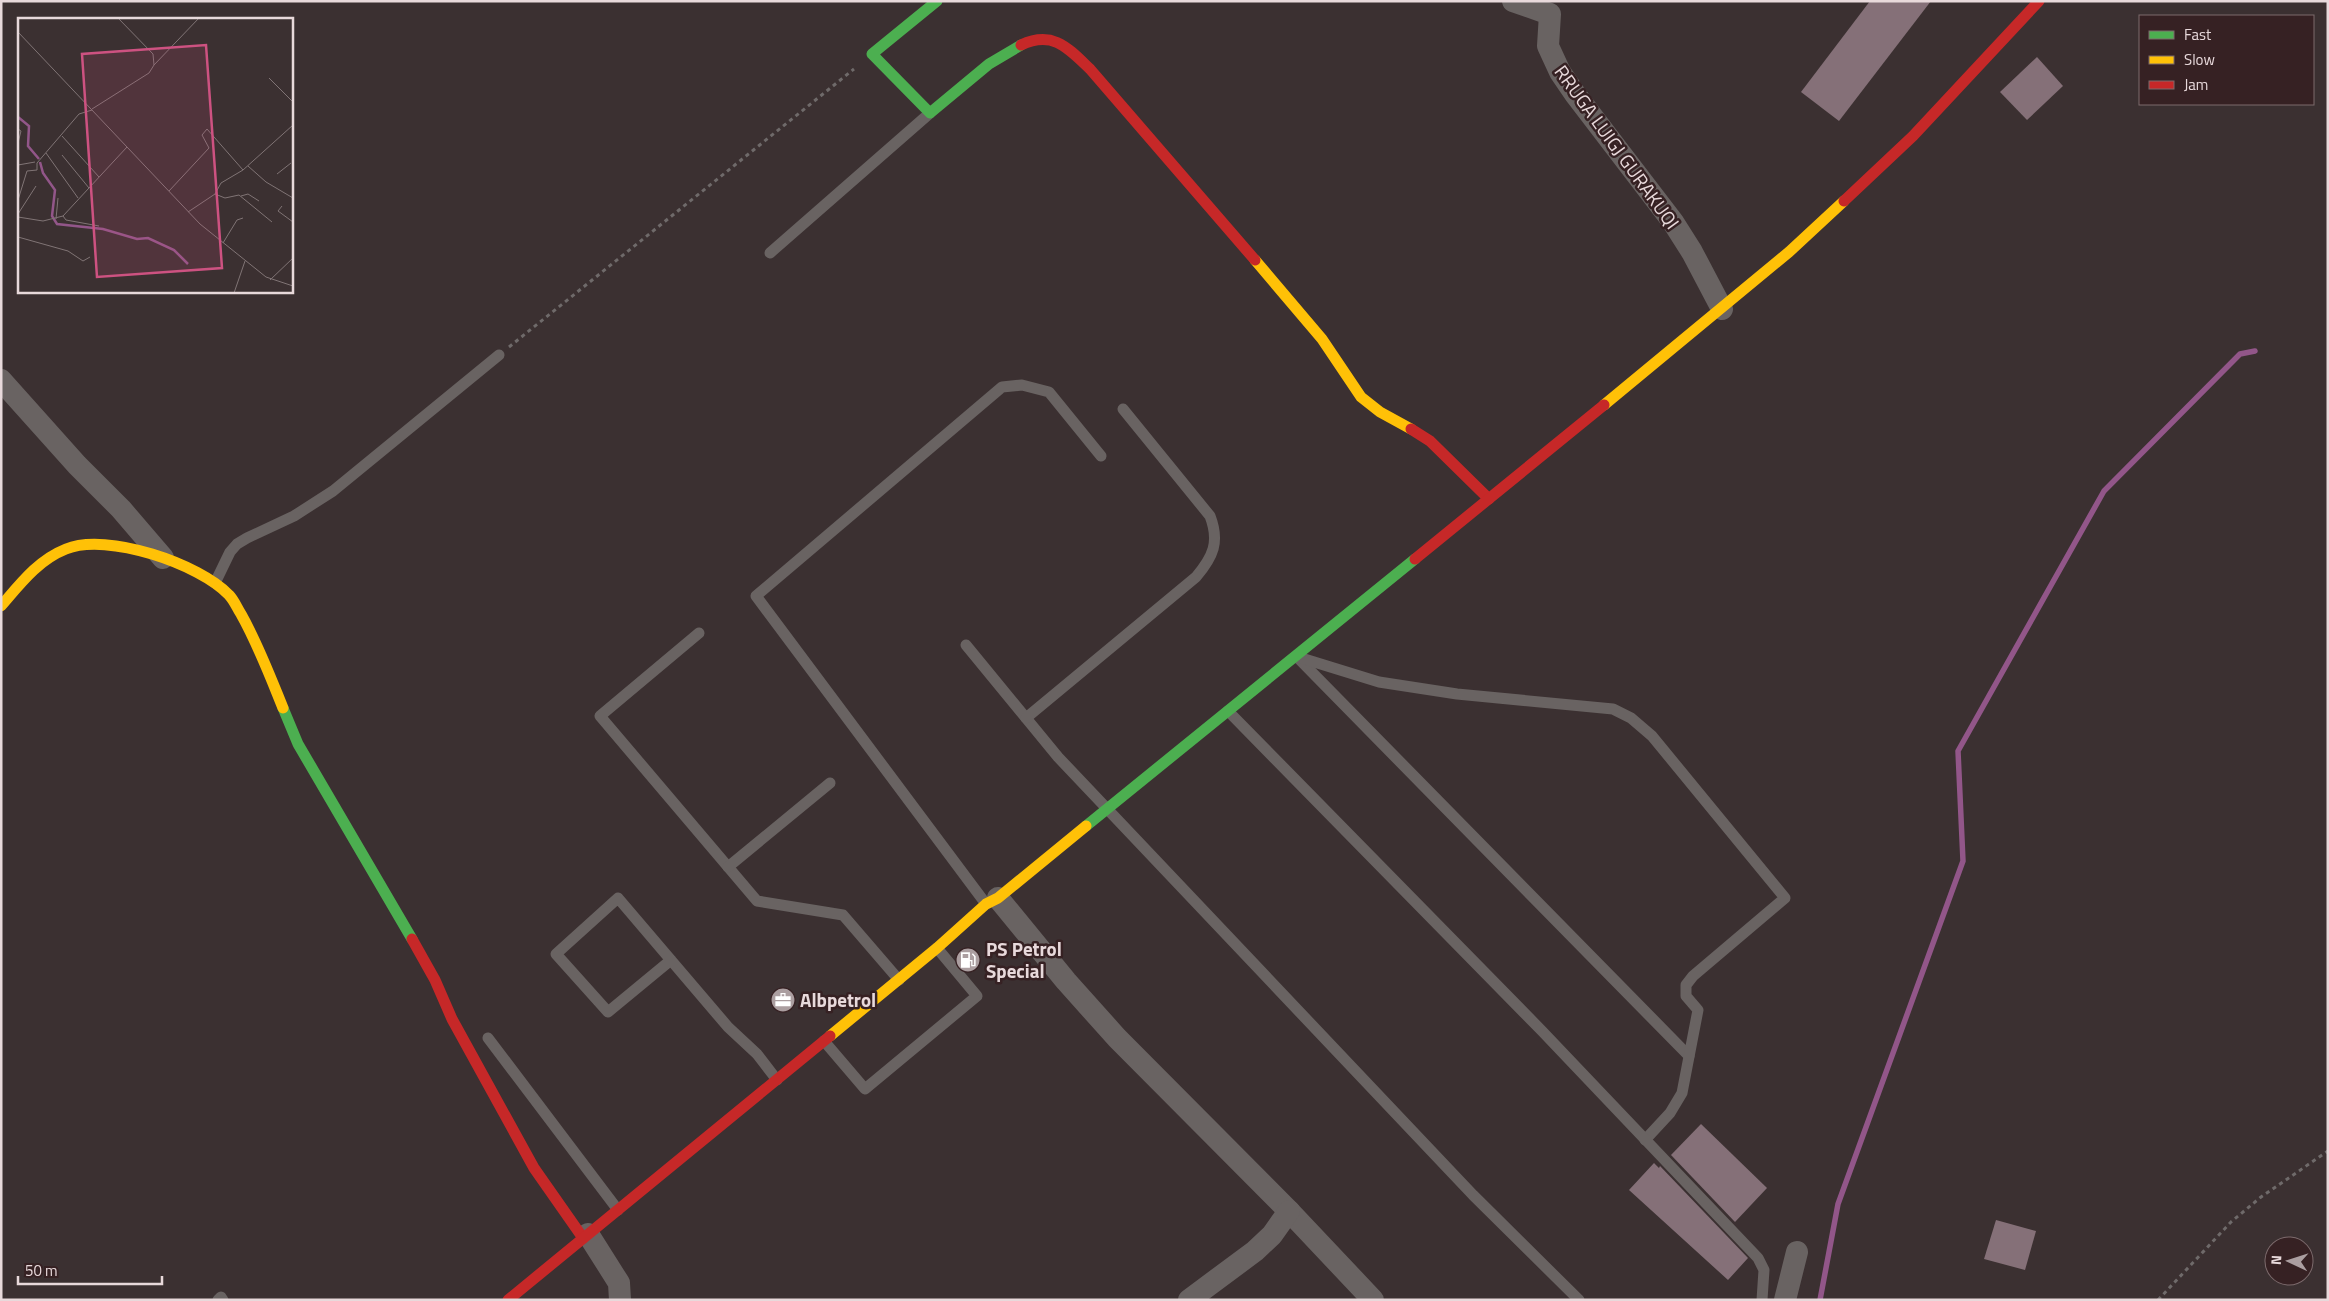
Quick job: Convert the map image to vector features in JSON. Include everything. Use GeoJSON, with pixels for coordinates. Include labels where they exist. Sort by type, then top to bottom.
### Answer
{"type":"FeatureCollection","features":[{"type":"Feature","properties":{"kind":"main road"},"geometry":{"type":"LineString","coordinates":[[937,1],[872,54],[930,113],[1005,52],[1022,43],[1038,39],[1053,40],[1068,49],[1090,69],[1309,324],[1361,396],[1380,412],[1401,422],[1430,441],[1489,499]]}},
{"type":"Feature","properties":{"kind":"main road"},"geometry":{"type":"LineString","coordinates":[[508,1300],[899,980],[992,901],[1722,309],[1840,206],[1913,136],[2039,1]]}},
{"type":"Feature","properties":{"kind":"main road"},"geometry":{"type":"LineString","coordinates":[[1,606],[31,572],[48,558],[67,548],[87,544],[112,545],[163,558],[205,576],[230,595],[243,615],[298,744],[430,972],[452,1019],[510,1126],[534,1168],[586,1236]]}},
{"type":"Feature","properties":{"kind":"street","name":"RRUGA LUIGJ GURAKUQI"},"geometry":{"type":"LineString","coordinates":[[1513,1],[1553,8],[1548,46],[1560,72],[1673,222],[1692,252],[1722,309]]}},
{"type":"Feature","properties":{"kind":"street"},"geometry":{"type":"LineString","coordinates":[[1,380],[77,466],[121,509],[163,558]]}},
{"type":"Feature","properties":{"kind":"street"},"geometry":{"type":"LineString","coordinates":[[992,901],[1117,1038],[1289,1211],[1373,1300]]}},
{"type":"Feature","properties":{"kind":"street"},"geometry":{"type":"LineString","coordinates":[[1188,1300],[1256,1250],[1272,1235],[1289,1211]]}},
{"type":"Feature","properties":{"kind":"street"},"geometry":{"type":"LineString","coordinates":[[586,1236],[619,1283],[620,1300]]}},
{"type":"Feature","properties":{"kind":"street"},"geometry":{"type":"LineString","coordinates":[[1785,1300],[1797,1252]]}},
{"type":"Feature","properties":{"kind":"lane"},"geometry":{"type":"LineString","coordinates":[[770,253],[930,113]]}},
{"type":"Feature","properties":{"kind":"lane"},"geometry":{"type":"LineString","coordinates":[[215,583],[230,552],[237,544],[294,516],[333,491],[499,355]]}},
{"type":"Feature","properties":{"kind":"lane"},"geometry":{"type":"LineString","coordinates":[[992,901],[756,596],[1002,387],[1022,385],[1048,392],[1100,456]]}},
{"type":"Feature","properties":{"kind":"lane"},"geometry":{"type":"LineString","coordinates":[[1026,718],[1196,577],[1208,564],[1214,547],[1216,530],[1210,516],[1123,409]]}},
{"type":"Feature","properties":{"kind":"lane"},"geometry":{"type":"LineString","coordinates":[[699,633],[600,716],[756,901],[843,915],[899,980]]}},
{"type":"Feature","properties":{"kind":"lane"},"geometry":{"type":"LineString","coordinates":[[966,645],[1058,757],[1473,1195],[1579,1300]]}},
{"type":"Feature","properties":{"kind":"lane"},"geometry":{"type":"LineString","coordinates":[[1296,656],[1688,1056]]}},
{"type":"Feature","properties":{"kind":"lane"},"geometry":{"type":"LineString","coordinates":[[1296,656],[1379,682],[1457,694],[1613,709],[1631,718],[1652,736],[1785,898],[1693,976],[1686,985],[1686,996],[1698,1010],[1682,1093],[1670,1113],[1645,1140]]}},
{"type":"Feature","properties":{"kind":"lane"},"geometry":{"type":"LineString","coordinates":[[1228,711],[1542,1031],[1758,1258],[1764,1270],[1762,1300]]}},
{"type":"Feature","properties":{"kind":"lane"},"geometry":{"type":"LineString","coordinates":[[728,867],[830,783]]}},
{"type":"Feature","properties":{"kind":"lane"},"geometry":{"type":"LineString","coordinates":[[671,960],[608,1012],[556,954],[618,898],[671,960],[728,1027],[757,1054],[776,1080]]}},
{"type":"Feature","properties":{"kind":"lane"},"geometry":{"type":"LineString","coordinates":[[824,1041],[865,1089],[977,996],[937,948]]}},
{"type":"Feature","properties":{"kind":"lane"},"geometry":{"type":"LineString","coordinates":[[488,1038],[618,1210]]}},
{"type":"Feature","properties":{"kind":"lane"},"geometry":{"type":"LineString","coordinates":[[218,1300],[221,1297],[223,1300]]}},
{"type":"Feature","properties":{"kind":"path"},"geometry":{"type":"LineString","coordinates":[[499,355],[872,54]]}},
{"type":"Feature","properties":{"kind":"path"},"geometry":{"type":"LineString","coordinates":[[2158,1300],[2231,1222],[2261,1196],[2328,1151]]}},
{"type":"Feature","properties":{"kind":"building"},"geometry":{"type":"Polygon","coordinates":[[[1870,1],[1931,1],[1839,121],[1801,92],[1870,1]]]}},
{"type":"Feature","properties":{"kind":"building"},"geometry":{"type":"Polygon","coordinates":[[[2037,57],[2063,86],[2027,120],[2000,92],[2037,57]]]}},
{"type":"Feature","properties":{"kind":"building"},"geometry":{"type":"Polygon","coordinates":[[[1701,1124],[1767,1188],[1735,1222],[1671,1155],[1701,1124]]]}},
{"type":"Feature","properties":{"kind":"building"},"geometry":{"type":"Polygon","coordinates":[[[1654,1163],[1659,1168],[1660,1166],[1748,1258],[1728,1280],[1629,1190],[1654,1163]]]}},
{"type":"Feature","properties":{"kind":"building"},"geometry":{"type":"Polygon","coordinates":[[[1996,1220],[2036,1231],[2025,1270],[1984,1259],[1996,1220]]]}},
{"type":"Feature","properties":{"kind":"waterway"},"geometry":{"type":"LineString","coordinates":[[1820,1300],[1838,1204],[1963,861],[1958,751],[2104,491],[2240,354],[2255,351]]}},
{"type":"Feature","properties":{"kind":"traffic: fast"},"geometry":{"type":"LineString","coordinates":[[937,1],[872,54],[930,113],[989,64],[1021,45]]}},
{"type":"Feature","properties":{"kind":"traffic: fast"},"geometry":{"type":"LineString","coordinates":[[1086,826],[1415,559]]}},
{"type":"Feature","properties":{"kind":"traffic: fast"},"geometry":{"type":"LineString","coordinates":[[283,708],[298,744],[412,939]]}},
{"type":"Feature","properties":{"kind":"traffic: slow"},"geometry":{"type":"LineString","coordinates":[[1604,405],[1789,252],[1844,201]]}},
{"type":"Feature","properties":{"kind":"traffic: slow"},"geometry":{"type":"LineString","coordinates":[[1255,260],[1322,339],[1361,397],[1380,412],[1411,429]]}},
{"type":"Feature","properties":{"kind":"traffic: slow"},"geometry":{"type":"LineString","coordinates":[[1,606],[38,566],[66,549],[84,545],[105,545],[128,548],[175,562],[215,583],[231,597],[264,660],[283,708]]}},
{"type":"Feature","properties":{"kind":"traffic: slow"},"geometry":{"type":"LineString","coordinates":[[830,1036],[937,948],[986,904],[998,898],[1086,826]]}},
{"type":"Feature","properties":{"kind":"traffic: jam"},"geometry":{"type":"LineString","coordinates":[[1844,201],[1913,136],[2039,1]]}},
{"type":"Feature","properties":{"kind":"traffic: jam"},"geometry":{"type":"LineString","coordinates":[[1021,45],[1042,39],[1051,40],[1074,54],[1090,69],[1255,260]]}},
{"type":"Feature","properties":{"kind":"traffic: jam"},"geometry":{"type":"LineString","coordinates":[[1415,559],[1604,405]]}},
{"type":"Feature","properties":{"kind":"traffic: jam"},"geometry":{"type":"LineString","coordinates":[[1411,429],[1430,441],[1489,499]]}},
{"type":"Feature","properties":{"kind":"traffic: jam"},"geometry":{"type":"LineString","coordinates":[[412,939],[435,980],[452,1019],[534,1168],[583,1238]]}},
{"type":"Feature","properties":{"kind":"traffic: jam"},"geometry":{"type":"LineString","coordinates":[[508,1300],[830,1036]]}},
{"type":"Feature","properties":{"kind":"place","name":"PS Petrol Special"},"geometry":{"type":"Point","coordinates":[968,960]}},
{"type":"Feature","properties":{"kind":"place","name":"Albpetrol"},"geometry":{"type":"Point","coordinates":[783,1000]}}]}
